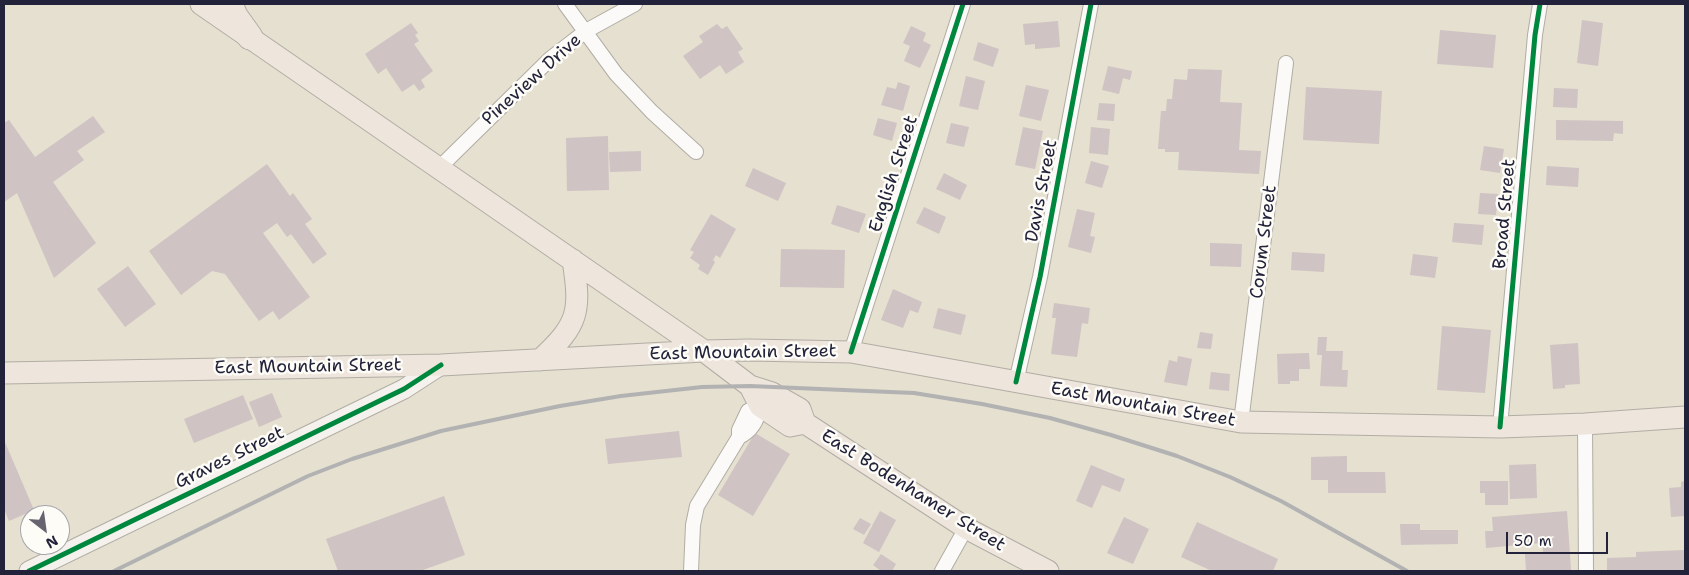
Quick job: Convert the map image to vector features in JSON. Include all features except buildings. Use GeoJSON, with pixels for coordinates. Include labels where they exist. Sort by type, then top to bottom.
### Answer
{"type":"FeatureCollection","features":[{"type":"Feature","properties":{"kind":"highway"},"geometry":{"type":"LineString","coordinates":[[230,4],[235,16],[250,37]]}},
{"type":"Feature","properties":{"kind":"main road","name":"East Bodenhamer Street"},"geometry":{"type":"LineString","coordinates":[[201,4],[704,351],[750,386],[772,392],[800,409],[805,423],[966,528],[1048,571]]}},
{"type":"Feature","properties":{"kind":"main road"},"geometry":{"type":"LineString","coordinates":[[540,360],[567,332],[574,319],[578,292],[573,260]]}},
{"type":"Feature","properties":{"kind":"main road","name":"East Mountain Street"},"geometry":{"type":"LineString","coordinates":[[4,372],[441,365],[704,351],[851,352],[1241,422],[1500,427],[1585,424],[1685,417]]}},
{"type":"Feature","properties":{"kind":"main road","name":"East Bodenhamer Street"},"geometry":{"type":"LineString","coordinates":[[750,386],[760,406],[790,426],[805,423]]}},
{"type":"Feature","properties":{"kind":"street"},"geometry":{"type":"LineString","coordinates":[[565,4],[616,74],[652,112],[696,152]]}},
{"type":"Feature","properties":{"kind":"street","name":"Pineview Drive"},"geometry":{"type":"LineString","coordinates":[[439,168],[551,58],[586,31],[635,4]]}},
{"type":"Feature","properties":{"kind":"street","name":"English Street"},"geometry":{"type":"LineString","coordinates":[[851,352],[963,4]]}},
{"type":"Feature","properties":{"kind":"street","name":"Davis Street"},"geometry":{"type":"LineString","coordinates":[[1016,382],[1040,277],[1091,4]]}},
{"type":"Feature","properties":{"kind":"street","name":"Broad Street"},"geometry":{"type":"LineString","coordinates":[[1500,427],[1534,44],[1540,4]]}},
{"type":"Feature","properties":{"kind":"street","name":"Corum Street"},"geometry":{"type":"LineString","coordinates":[[1241,422],[1286,63]]}},
{"type":"Feature","properties":{"kind":"street","name":"Graves Street"},"geometry":{"type":"LineString","coordinates":[[29,571],[404,389],[441,365]]}},
{"type":"Feature","properties":{"kind":"street"},"geometry":{"type":"LineString","coordinates":[[691,571],[697,506],[740,437],[739,430],[748,411],[760,406]]}},
{"type":"Feature","properties":{"kind":"street"},"geometry":{"type":"LineString","coordinates":[[1585,424],[1586,571]]}},
{"type":"Feature","properties":{"kind":"street"},"geometry":{"type":"LineString","coordinates":[[942,571],[966,528]]}},
{"type":"Feature","properties":{"kind":"railway"},"geometry":{"type":"LineString","coordinates":[[114,571],[308,476],[352,459],[441,431],[560,406],[621,396],[702,387],[750,386],[914,393],[1050,418],[1111,435],[1177,456],[1230,477],[1281,501],[1407,571]]}},
{"type":"Feature","properties":{"kind":"cycle path"},"geometry":{"type":"LineString","coordinates":[[851,352],[963,4]]}},
{"type":"Feature","properties":{"kind":"cycle path"},"geometry":{"type":"LineString","coordinates":[[1016,382],[1040,277],[1091,4]]}},
{"type":"Feature","properties":{"kind":"cycle path"},"geometry":{"type":"LineString","coordinates":[[1500,427],[1535,35],[1540,4]]}},
{"type":"Feature","properties":{"kind":"cycle path"},"geometry":{"type":"LineString","coordinates":[[29,571],[404,389],[441,365]]}}]}
